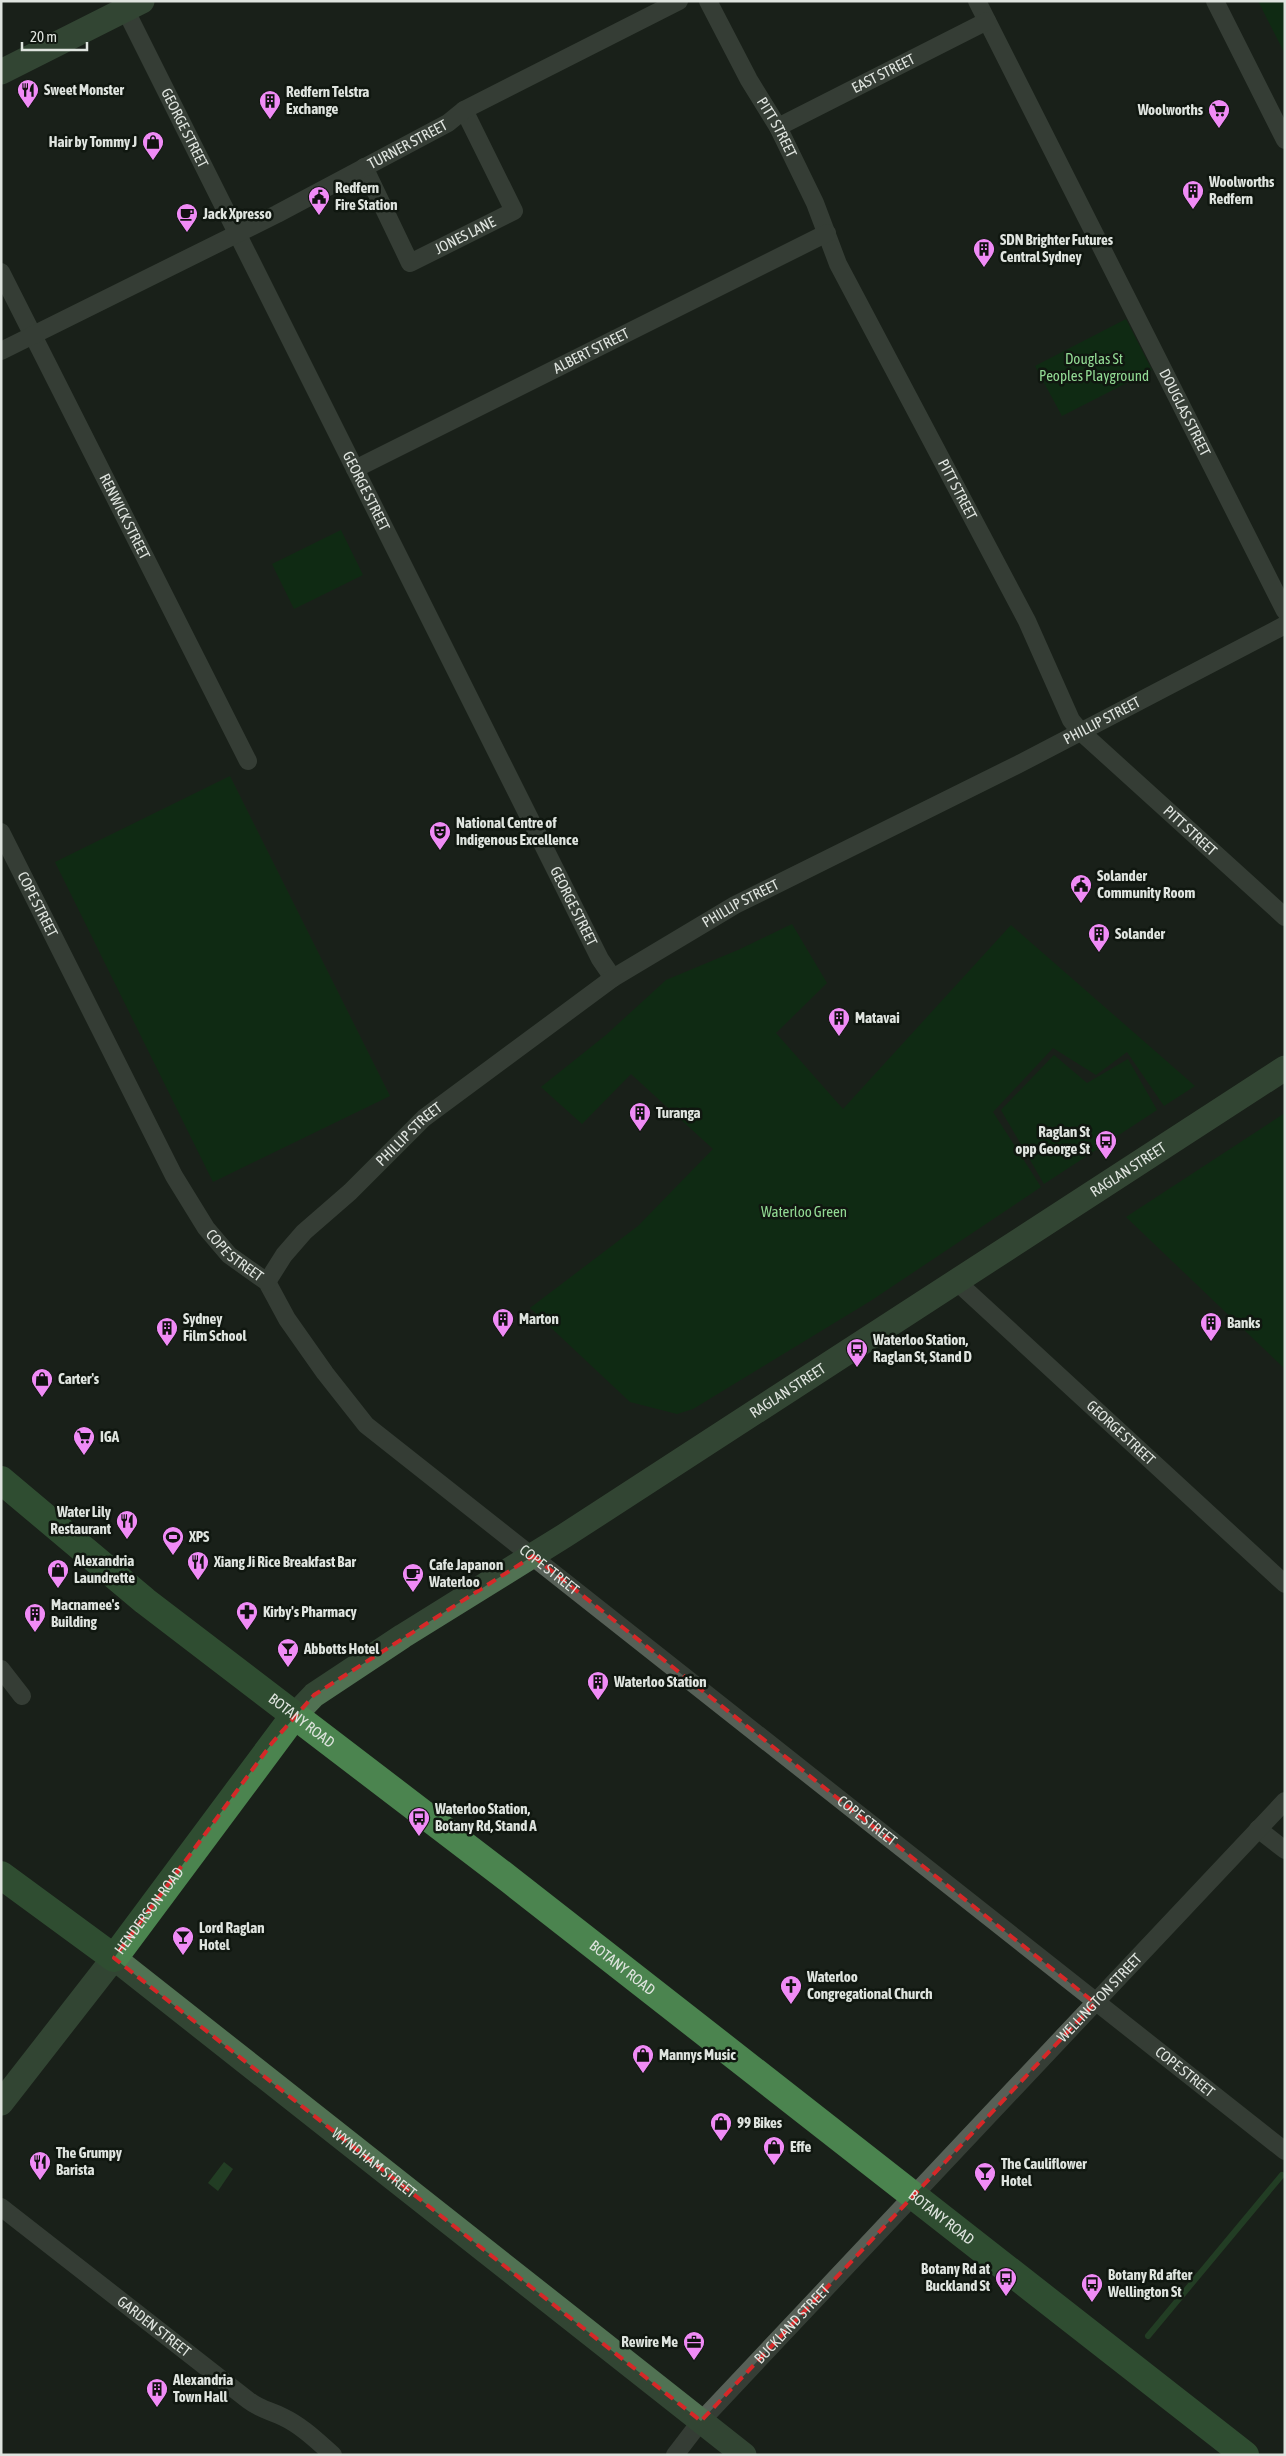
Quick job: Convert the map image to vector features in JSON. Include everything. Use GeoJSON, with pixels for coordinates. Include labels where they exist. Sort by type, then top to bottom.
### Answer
{"type":"FeatureCollection","features":[{"type":"Feature","properties":{"kind":"main road","name":"BOTANY ROAD"},"geometry":{"type":"LineString","coordinates":[[1,1480],[145,1601],[510,1880],[1245,2455]]}},
{"type":"Feature","properties":{"kind":"main road","name":"HENDERSON ROAD"},"geometry":{"type":"LineString","coordinates":[[114,1958],[294,1716]]}},
{"type":"Feature","properties":{"kind":"main road","name":"WYNDHAM STREET"},"geometry":{"type":"LineString","coordinates":[[1,1874],[114,1958]]}},
{"type":"Feature","properties":{"kind":"street","name":"TURNER STREET"},"geometry":{"type":"LineString","coordinates":[[1,352],[238,233],[448,123],[464,110],[679,1]]}},
{"type":"Feature","properties":{"kind":"street","name":"PITT STREET"},"geometry":{"type":"LineString","coordinates":[[708,1],[749,80],[778,127],[827,233],[838,264],[1027,621],[1064,707],[1080,731],[1285,917]]}},
{"type":"Feature","properties":{"kind":"street","name":"DOUGLAS STREET"},"geometry":{"type":"LineString","coordinates":[[977,1],[1285,611]]}},
{"type":"Feature","properties":{"kind":"street"},"geometry":{"type":"LineString","coordinates":[[1214,1],[1285,140]]}},
{"type":"Feature","properties":{"kind":"street"},"geometry":{"type":"LineString","coordinates":[[1,72],[130,4]]}},
{"type":"Feature","properties":{"kind":"street","name":"GEORGE STREET"},"geometry":{"type":"LineString","coordinates":[[130,4],[172,107],[238,233],[434,630],[600,959],[613,978]]}},
{"type":"Feature","properties":{"kind":"street","name":"EAST STREET"},"geometry":{"type":"LineString","coordinates":[[778,127],[987,21]]}},
{"type":"Feature","properties":{"kind":"street","name":"JONES LANE"},"geometry":{"type":"LineString","coordinates":[[364,167],[410,263],[514,211],[464,110]]}},
{"type":"Feature","properties":{"kind":"street","name":"ALBERT STREET"},"geometry":{"type":"LineString","coordinates":[[355,469],[827,233]]}},
{"type":"Feature","properties":{"kind":"street","name":"RENWICK STREET"},"geometry":{"type":"LineString","coordinates":[[1,272],[248,761]]}},
{"type":"Feature","properties":{"kind":"street","name":"PHILLIP STREET"},"geometry":{"type":"LineString","coordinates":[[267,1282],[284,1255],[304,1232],[350,1192],[424,1118],[613,978],[735,905],[1019,764],[1285,625]]}},
{"type":"Feature","properties":{"kind":"street","name":"COPE STREET"},"geometry":{"type":"LineString","coordinates":[[1,832],[174,1176],[206,1228],[229,1255],[267,1282],[287,1319],[325,1373],[366,1425],[1095,2003],[1285,2151]]}},
{"type":"Feature","properties":{"kind":"street","name":"RAGLAN STREET"},"geometry":{"type":"LineString","coordinates":[[294,1716],[314,1695],[533,1556],[1285,1068]]}},
{"type":"Feature","properties":{"kind":"street","name":"GEORGE STREET"},"geometry":{"type":"LineString","coordinates":[[956,1281],[1285,1584]]}},
{"type":"Feature","properties":{"kind":"street"},"geometry":{"type":"LineString","coordinates":[[1,1669],[22,1696]]}},
{"type":"Feature","properties":{"kind":"street","name":"WELLINGTON STREET"},"geometry":{"type":"LineString","coordinates":[[913,2196],[1285,1800]]}},
{"type":"Feature","properties":{"kind":"street"},"geometry":{"type":"LineString","coordinates":[[1258,1829],[1285,1850]]}},
{"type":"Feature","properties":{"kind":"street","name":"HENDERSON ROAD"},"geometry":{"type":"LineString","coordinates":[[1,2103],[114,1958]]}},
{"type":"Feature","properties":{"kind":"street","name":"WYNDHAM STREET"},"geometry":{"type":"LineString","coordinates":[[114,1958],[744,2455]]}},
{"type":"Feature","properties":{"kind":"street","name":"BUCKLAND STREET"},"geometry":{"type":"LineString","coordinates":[[675,2455],[701,2421],[913,2196]]}},
{"type":"Feature","properties":{"kind":"street","name":"GARDEN STREET"},"geometry":{"type":"LineString","coordinates":[[1,2207],[261,2410],[281,2416],[302,2428],[333,2455]]}},
{"type":"Feature","properties":{"kind":"highlighted area"},"geometry":{"type":"Polygon","coordinates":[[[533,1556],[1095,2003],[701,2421],[114,1958],[272,1743],[314,1695],[533,1556]]]}},
{"type":"Feature","properties":{"kind":"green space"},"geometry":{"type":"Polygon","coordinates":[[[1258,1],[1285,1],[1285,54],[1258,1]]]}},
{"type":"Feature","properties":{"kind":"green space","name":"Douglas St Peoples Playground"},"geometry":{"type":"Polygon","coordinates":[[[1126,319],[1152,370],[1062,416],[1035,366],[1126,319]]]}},
{"type":"Feature","properties":{"kind":"green space"},"geometry":{"type":"Polygon","coordinates":[[[341,530],[363,575],[294,609],[272,564],[341,530]]]}},
{"type":"Feature","properties":{"kind":"green space"},"geometry":{"type":"Polygon","coordinates":[[[230,776],[390,1096],[213,1182],[55,862],[230,776]]]}},
{"type":"Feature","properties":{"kind":"green space","name":"Waterloo Green"},"geometry":{"type":"Polygon","coordinates":[[[792,924],[827,983],[776,1033],[843,1109],[1011,925],[1195,1086],[1164,1106],[1127,1052],[1096,1075],[1053,1048],[993,1112],[1041,1187],[872,1300],[693,1409],[677,1414],[630,1402],[530,1308],[638,1226],[713,1149],[631,1074],[582,1124],[541,1087],[606,1035],[666,980],[738,950],[792,924]]]}},
{"type":"Feature","properties":{"kind":"green space"},"geometry":{"type":"Polygon","coordinates":[[[1054,1055],[1087,1083],[1128,1059],[1157,1110],[1044,1184],[1001,1110],[1054,1055]]]}},
{"type":"Feature","properties":{"kind":"green space"},"geometry":{"type":"Polygon","coordinates":[[[1285,1113],[1285,1369],[1126,1217],[1285,1113]]]}},
{"type":"Feature","properties":{"kind":"shaded area"},"geometry":{"type":"Polygon","coordinates":[[[224,2162],[233,2169],[218,2191],[208,2183],[224,2162]]]}},
{"type":"Feature","properties":{"kind":"waterway"},"geometry":{"type":"LineString","coordinates":[[1148,2336],[1282,2175]]}},
{"type":"Feature","properties":{"kind":"place","name":"Sweet Monster"},"geometry":{"type":"Point","coordinates":[28,109]}},
{"type":"Feature","properties":{"kind":"place","name":"Redfern Telstra Exchange"},"geometry":{"type":"Point","coordinates":[270,120]}},
{"type":"Feature","properties":{"kind":"place","name":"Woolworths"},"geometry":{"type":"Point","coordinates":[1219,129]}},
{"type":"Feature","properties":{"kind":"place","name":"Hair by Tommy J"},"geometry":{"type":"Point","coordinates":[153,161]}},
{"type":"Feature","properties":{"kind":"place","name":"Woolworths Redfern"},"geometry":{"type":"Point","coordinates":[1193,210]}},
{"type":"Feature","properties":{"kind":"place","name":"Redfern Fire Station"},"geometry":{"type":"Point","coordinates":[319,216]}},
{"type":"Feature","properties":{"kind":"place","name":"Jack Xpresso"},"geometry":{"type":"Point","coordinates":[187,233]}},
{"type":"Feature","properties":{"kind":"place","name":"SDN Brighter Futures Central Sydney"},"geometry":{"type":"Point","coordinates":[984,268]}},
{"type":"Feature","properties":{"kind":"place","name":"National Centre of Indigenous Excellence"},"geometry":{"type":"Point","coordinates":[440,851]}},
{"type":"Feature","properties":{"kind":"place","name":"Solander Community Room"},"geometry":{"type":"Point","coordinates":[1081,904]}},
{"type":"Feature","properties":{"kind":"place","name":"Solander"},"geometry":{"type":"Point","coordinates":[1099,953]}},
{"type":"Feature","properties":{"kind":"place","name":"Matavai"},"geometry":{"type":"Point","coordinates":[839,1037]}},
{"type":"Feature","properties":{"kind":"place","name":"Turanga"},"geometry":{"type":"Point","coordinates":[640,1132]}},
{"type":"Feature","properties":{"kind":"place","name":"Raglan St opp George St"},"geometry":{"type":"Point","coordinates":[1106,1160]}},
{"type":"Feature","properties":{"kind":"place","name":"Marton"},"geometry":{"type":"Point","coordinates":[503,1338]}},
{"type":"Feature","properties":{"kind":"place","name":"Banks"},"geometry":{"type":"Point","coordinates":[1211,1342]}},
{"type":"Feature","properties":{"kind":"place","name":"Sydney Film School"},"geometry":{"type":"Point","coordinates":[167,1347]}},
{"type":"Feature","properties":{"kind":"place","name":"Waterloo Station, Raglan St, Stand D"},"geometry":{"type":"Point","coordinates":[857,1368]}},
{"type":"Feature","properties":{"kind":"place","name":"Carter's"},"geometry":{"type":"Point","coordinates":[42,1398]}},
{"type":"Feature","properties":{"kind":"place","name":"IGA"},"geometry":{"type":"Point","coordinates":[84,1456]}},
{"type":"Feature","properties":{"kind":"place","name":"Water Lily Restaurant"},"geometry":{"type":"Point","coordinates":[127,1540]}},
{"type":"Feature","properties":{"kind":"place","name":"XPS"},"geometry":{"type":"Point","coordinates":[173,1556]}},
{"type":"Feature","properties":{"kind":"place","name":"Xiang Ji Rice Breakfast Bar"},"geometry":{"type":"Point","coordinates":[198,1581]}},
{"type":"Feature","properties":{"kind":"place","name":"Alexandria Laundrette"},"geometry":{"type":"Point","coordinates":[58,1589]}},
{"type":"Feature","properties":{"kind":"place","name":"Cafe Japanon Waterloo"},"geometry":{"type":"Point","coordinates":[413,1593]}},
{"type":"Feature","properties":{"kind":"place","name":"Kirby's Pharmacy"},"geometry":{"type":"Point","coordinates":[247,1631]}},
{"type":"Feature","properties":{"kind":"place","name":"Macnamee's Building"},"geometry":{"type":"Point","coordinates":[35,1633]}},
{"type":"Feature","properties":{"kind":"place","name":"Abbotts Hotel"},"geometry":{"type":"Point","coordinates":[288,1668]}},
{"type":"Feature","properties":{"kind":"place","name":"Waterloo Station"},"geometry":{"type":"Point","coordinates":[598,1701]}},
{"type":"Feature","properties":{"kind":"place","name":"Waterloo Station, Botany Rd, Stand A"},"geometry":{"type":"Point","coordinates":[419,1837]}},
{"type":"Feature","properties":{"kind":"place","name":"Lord Raglan Hotel"},"geometry":{"type":"Point","coordinates":[183,1956]}},
{"type":"Feature","properties":{"kind":"place","name":"Waterloo Congregational Church"},"geometry":{"type":"Point","coordinates":[791,2005]}},
{"type":"Feature","properties":{"kind":"place","name":"Mannys Music"},"geometry":{"type":"Point","coordinates":[643,2074]}},
{"type":"Feature","properties":{"kind":"place","name":"99 Bikes"},"geometry":{"type":"Point","coordinates":[721,2142]}},
{"type":"Feature","properties":{"kind":"place","name":"Effe"},"geometry":{"type":"Point","coordinates":[774,2166]}},
{"type":"Feature","properties":{"kind":"place","name":"The Grumpy Barista"},"geometry":{"type":"Point","coordinates":[40,2181]}},
{"type":"Feature","properties":{"kind":"place","name":"The Cauliflower Hotel"},"geometry":{"type":"Point","coordinates":[985,2192]}},
{"type":"Feature","properties":{"kind":"place","name":"Botany Rd at Buckland St"},"geometry":{"type":"Point","coordinates":[1006,2297]}},
{"type":"Feature","properties":{"kind":"place","name":"Botany Rd after Wellington St"},"geometry":{"type":"Point","coordinates":[1092,2303]}},
{"type":"Feature","properties":{"kind":"place","name":"Rewire Me"},"geometry":{"type":"Point","coordinates":[694,2361]}},
{"type":"Feature","properties":{"kind":"place","name":"Alexandria Town Hall"},"geometry":{"type":"Point","coordinates":[157,2408]}}]}
